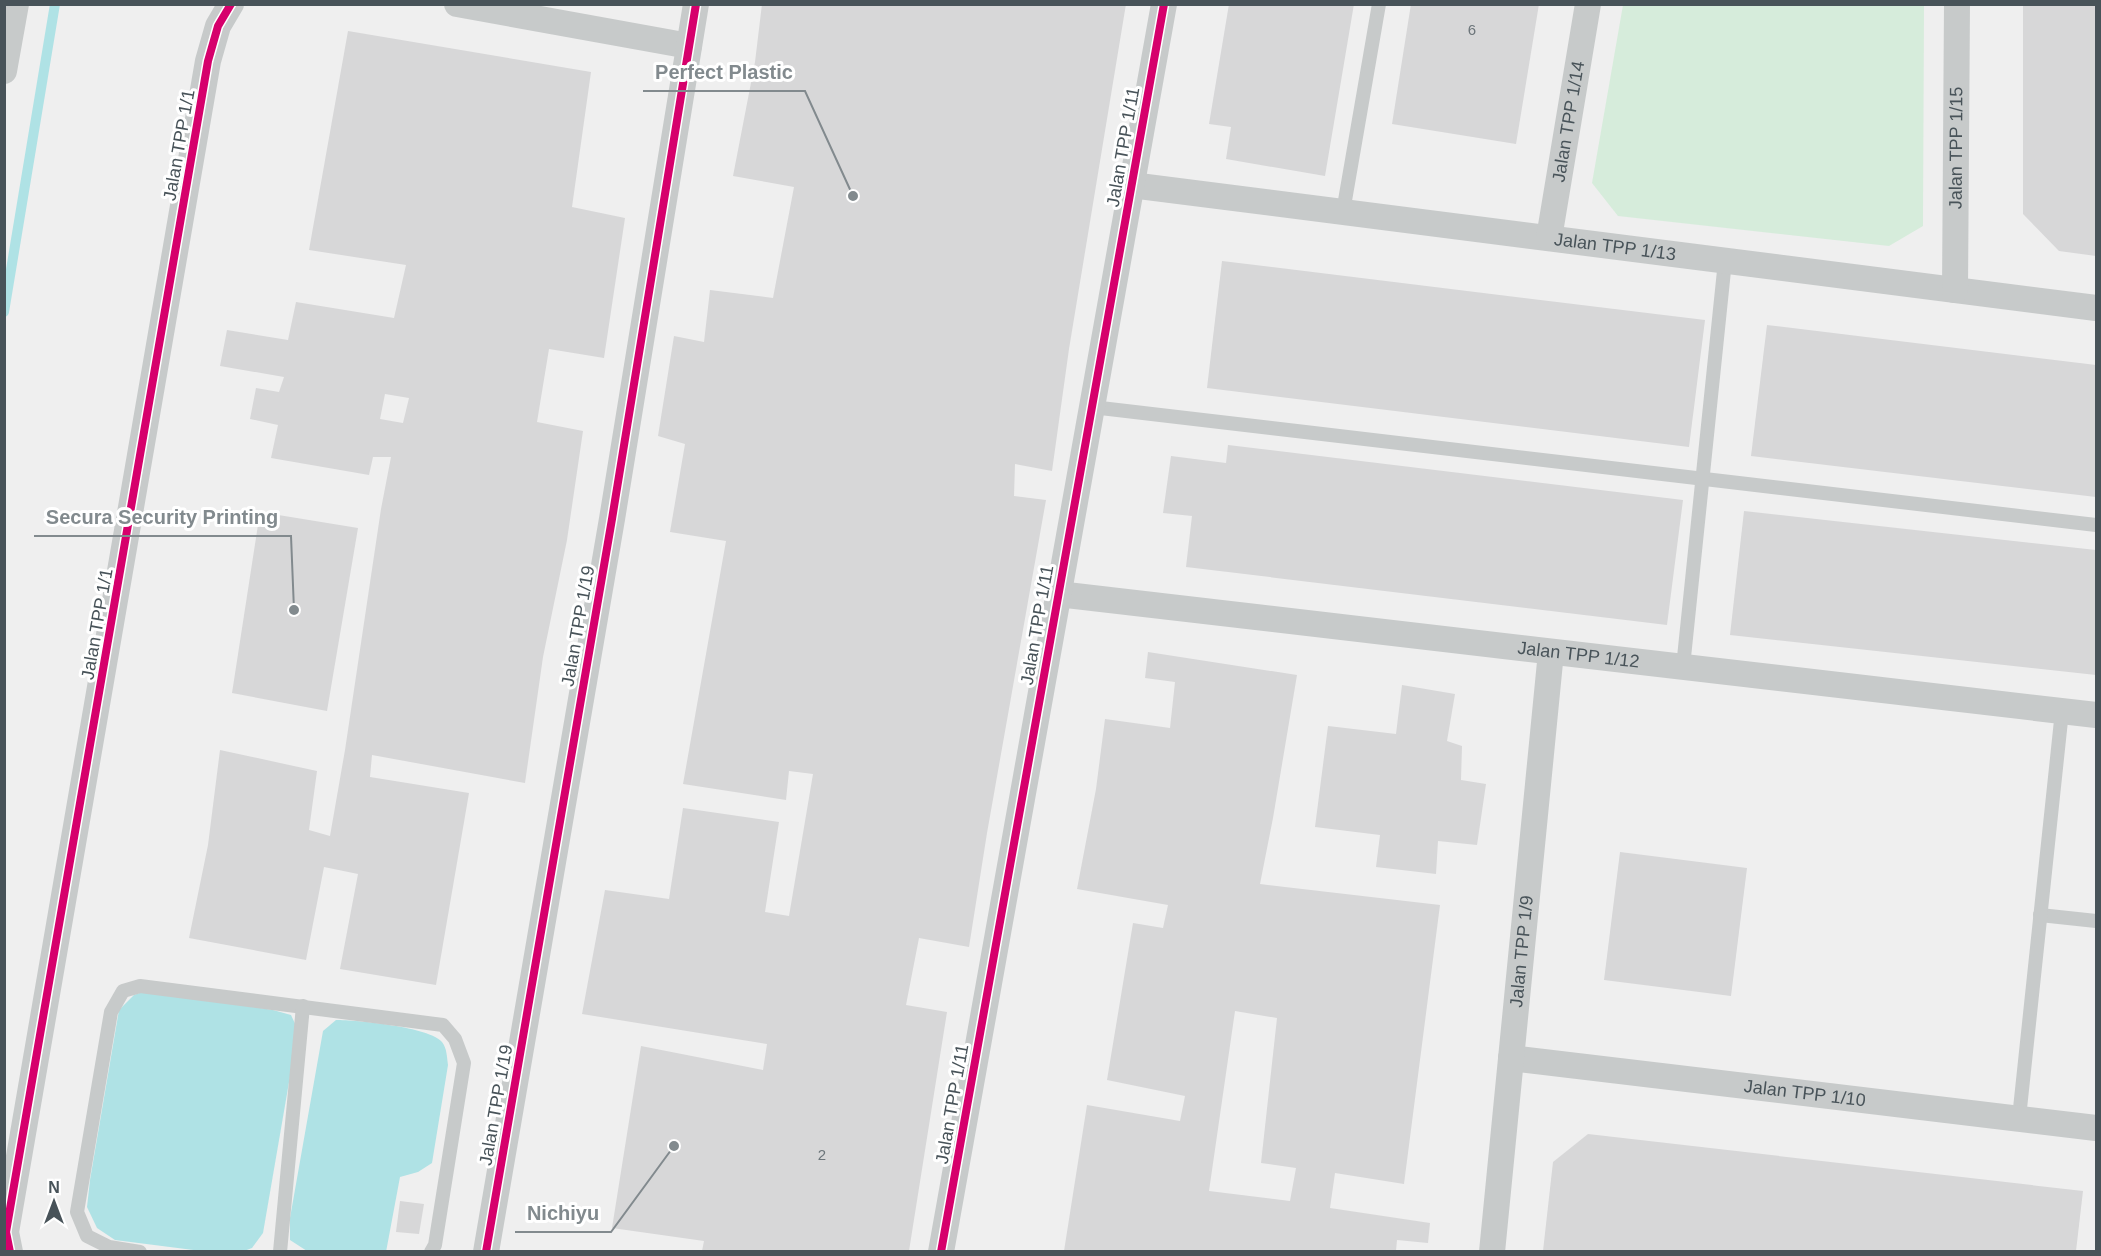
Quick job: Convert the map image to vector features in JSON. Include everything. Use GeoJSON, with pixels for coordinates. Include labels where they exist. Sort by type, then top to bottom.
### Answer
{"type":"FeatureCollection","features":[{"type":"Feature","properties":{"kind":"street","name":"Jalan TPP 1/1"},"geometry":{"type":"LineString","coordinates":[[10,1251],[6,1232],[206,73],[218,26],[231,4]]}},
{"type":"Feature","properties":{"kind":"street"},"geometry":{"type":"LineString","coordinates":[[457,4],[689,46]]}},
{"type":"Feature","properties":{"kind":"street","name":"Jalan TPP 1/19"},"geometry":{"type":"LineString","coordinates":[[486,1251],[608,542],[696,4]]}},
{"type":"Feature","properties":{"kind":"street","name":"Jalan TPP 1/11"},"geometry":{"type":"LineString","coordinates":[[941,1251],[1164,4]]}},
{"type":"Feature","properties":{"kind":"street","name":"Jalan TPP 1/14"},"geometry":{"type":"LineString","coordinates":[[1550,238],[1588,4]]}},
{"type":"Feature","properties":{"kind":"street","name":"Jalan TPP 1/15"},"geometry":{"type":"LineString","coordinates":[[1955,290],[1957,4]]}},
{"type":"Feature","properties":{"kind":"street"},"geometry":{"type":"LineString","coordinates":[[4,71],[13,5]]}},
{"type":"Feature","properties":{"kind":"street","name":"Jalan TPP 1/13"},"geometry":{"type":"LineString","coordinates":[[1131,185],[2097,308]]}},
{"type":"Feature","properties":{"kind":"street","name":"Jalan TPP 1/12"},"geometry":{"type":"LineString","coordinates":[[1058,594],[2097,715]]}},
{"type":"Feature","properties":{"kind":"street","name":"Jalan TPP 1/9"},"geometry":{"type":"LineString","coordinates":[[1492,1251],[1551,652]]}},
{"type":"Feature","properties":{"kind":"street","name":"Jalan TPP 1/10"},"geometry":{"type":"LineString","coordinates":[[1511,1058],[2097,1128]]}},
{"type":"Feature","properties":{"kind":"lane"},"geometry":{"type":"LineString","coordinates":[[1343,212],[1379,4]]}},
{"type":"Feature","properties":{"kind":"lane"},"geometry":{"type":"LineString","coordinates":[[1683,667],[1725,261]]}},
{"type":"Feature","properties":{"kind":"lane"},"geometry":{"type":"LineString","coordinates":[[1092,407],[2097,525]]}},
{"type":"Feature","properties":{"kind":"lane"},"geometry":{"type":"LineString","coordinates":[[2019,1118],[2062,711]]}},
{"type":"Feature","properties":{"kind":"lane"},"geometry":{"type":"LineString","coordinates":[[2040,915],[2097,921]]}},
{"type":"Feature","properties":{"kind":"lane"},"geometry":{"type":"LineString","coordinates":[[140,1251],[109,1247],[87,1236],[77,1212],[111,1012],[123,991],[140,986],[443,1025],[455,1040],[464,1063],[435,1245],[430,1251]]}},
{"type":"Feature","properties":{"kind":"lane"},"geometry":{"type":"LineString","coordinates":[[280,1251],[303,1006]]}},
{"type":"Feature","properties":{"kind":"green space"},"geometry":{"type":"Polygon","coordinates":[[[1623,5],[1924,5],[1923,226],[1889,246],[1618,216],[1592,183],[1623,5]]]}},
{"type":"Feature","properties":{"kind":"water"},"geometry":{"type":"Polygon","coordinates":[[[148,990],[273,1010],[291,1015],[298,1030],[263,1233],[252,1248],[244,1251],[209,1252],[115,1240],[97,1228],[87,1207],[119,1010],[134,995],[148,990]]]}},
{"type":"Feature","properties":{"kind":"water"},"geometry":{"type":"Polygon","coordinates":[[[336,1020],[408,1028],[435,1037],[445,1047],[448,1065],[432,1163],[418,1172],[400,1177],[386,1252],[307,1251],[290,1240],[290,1218],[323,1031],[336,1020]]]}},
{"type":"Feature","properties":{"kind":"building"},"geometry":{"type":"Polygon","coordinates":[[[762,4],[1126,4],[1069,349],[1052,471],[1015,464],[1014,496],[1046,500],[969,947],[919,938],[906,1005],[947,1012],[909,1251],[702,1251],[704,1241],[612,1228],[641,1046],[763,1070],[767,1044],[582,1014],[605,890],[669,899],[683,808],[779,822],[765,912],[789,916],[813,774],[789,771],[786,800],[683,784],[726,541],[670,532],[685,444],[658,436],[674,336],[704,342],[710,290],[773,298],[794,187],[733,176],[755,62],[762,4]]]}},
{"type":"Feature","properties":{"kind":"building"},"geometry":{"type":"Polygon","coordinates":[[[1229,4],[1354,4],[1325,176],[1226,159],[1231,127],[1209,124],[1229,4]]]}},
{"type":"Feature","properties":{"kind":"building"},"geometry":{"type":"Polygon","coordinates":[[[1411,4],[1539,4],[1516,144],[1392,124],[1411,4]]]}},
{"type":"Feature","properties":{"kind":"building"},"geometry":{"type":"Polygon","coordinates":[[[2023,4],[2096,4],[2096,256],[2059,251],[2023,214],[2023,4]]]}},
{"type":"Feature","properties":{"kind":"building"},"geometry":{"type":"Polygon","coordinates":[[[348,31],[591,72],[572,207],[625,218],[604,358],[549,349],[537,422],[583,431],[567,540],[543,657],[525,783],[372,755],[370,777],[469,793],[436,985],[340,969],[358,874],[324,867],[306,960],[189,938],[208,845],[220,750],[317,771],[309,830],[330,836],[345,750],[381,509],[391,457],[373,457],[369,475],[271,458],[278,425],[250,419],[256,388],[279,392],[284,377],[220,366],[227,330],[288,340],[296,302],[394,318],[406,265],[309,250],[348,31]],[[385,394],[380,419],[403,423],[409,398],[385,394]]]}},
{"type":"Feature","properties":{"kind":"building"},"geometry":{"type":"Polygon","coordinates":[[[1222,261],[1705,320],[1689,447],[1207,388],[1222,261]]]}},
{"type":"Feature","properties":{"kind":"building"},"geometry":{"type":"Polygon","coordinates":[[[1767,325],[2096,365],[2096,497],[1751,456],[1767,325]]]}},
{"type":"Feature","properties":{"kind":"building"},"geometry":{"type":"Polygon","coordinates":[[[1228,445],[1683,500],[1667,625],[1186,567],[1192,516],[1163,513],[1171,456],[1226,463],[1228,445]]]}},
{"type":"Feature","properties":{"kind":"building"},"geometry":{"type":"Polygon","coordinates":[[[1744,511],[2096,550],[2096,675],[1730,635],[1744,511]]]}},
{"type":"Feature","properties":{"kind":"building"},"geometry":{"type":"Polygon","coordinates":[[[260,512],[358,528],[327,711],[232,693],[260,512]]]}},
{"type":"Feature","properties":{"kind":"building"},"geometry":{"type":"Polygon","coordinates":[[[1148,652],[1297,675],[1260,884],[1440,905],[1404,1184],[1335,1173],[1330,1208],[1430,1223],[1428,1243],[1397,1240],[1396,1251],[1064,1251],[1087,1105],[1180,1121],[1185,1096],[1107,1080],[1133,923],[1163,928],[1168,905],[1077,889],[1096,789],[1105,719],[1170,728],[1175,682],[1145,678],[1148,652]],[[1235,1011],[1209,1191],[1290,1201],[1296,1168],[1261,1163],[1277,1018],[1235,1011]]]}},
{"type":"Feature","properties":{"kind":"building"},"geometry":{"type":"Polygon","coordinates":[[[1402,685],[1455,694],[1447,741],[1462,746],[1461,780],[1486,784],[1477,845],[1438,841],[1436,874],[1376,867],[1380,835],[1315,827],[1328,726],[1396,734],[1402,685]]]}},
{"type":"Feature","properties":{"kind":"building"},"geometry":{"type":"Polygon","coordinates":[[[1620,852],[1747,868],[1731,996],[1604,980],[1620,852]]]}},
{"type":"Feature","properties":{"kind":"building"},"geometry":{"type":"Polygon","coordinates":[[[1588,1134],[2083,1191],[2076,1251],[1543,1251],[1553,1162],[1588,1134]]]}},
{"type":"Feature","properties":{"kind":"building"},"geometry":{"type":"Polygon","coordinates":[[[400,1201],[424,1204],[419,1234],[396,1232],[400,1201]]]}},
{"type":"Feature","properties":{"kind":"waterway"},"geometry":{"type":"LineString","coordinates":[[4,312],[55,4]]}},
{"type":"Feature","properties":{"kind":"cycle path"},"geometry":{"type":"LineString","coordinates":[[10,1252],[6,1232],[208,61],[218,26],[231,4]]}},
{"type":"Feature","properties":{"kind":"cycle path"},"geometry":{"type":"LineString","coordinates":[[486,1252],[612,519],[696,4]]}},
{"type":"Feature","properties":{"kind":"cycle path"},"geometry":{"type":"LineString","coordinates":[[941,1252],[1164,4]]}},
{"type":"Feature","properties":{"kind":"place","name":"Perfect Plastic"},"geometry":{"type":"Point","coordinates":[853,196]}},
{"type":"Feature","properties":{"kind":"place","name":"Secura Security Printing"},"geometry":{"type":"Point","coordinates":[294,610]}},
{"type":"Feature","properties":{"kind":"place","name":"Nichiyu"},"geometry":{"type":"Point","coordinates":[674,1146]}}]}
